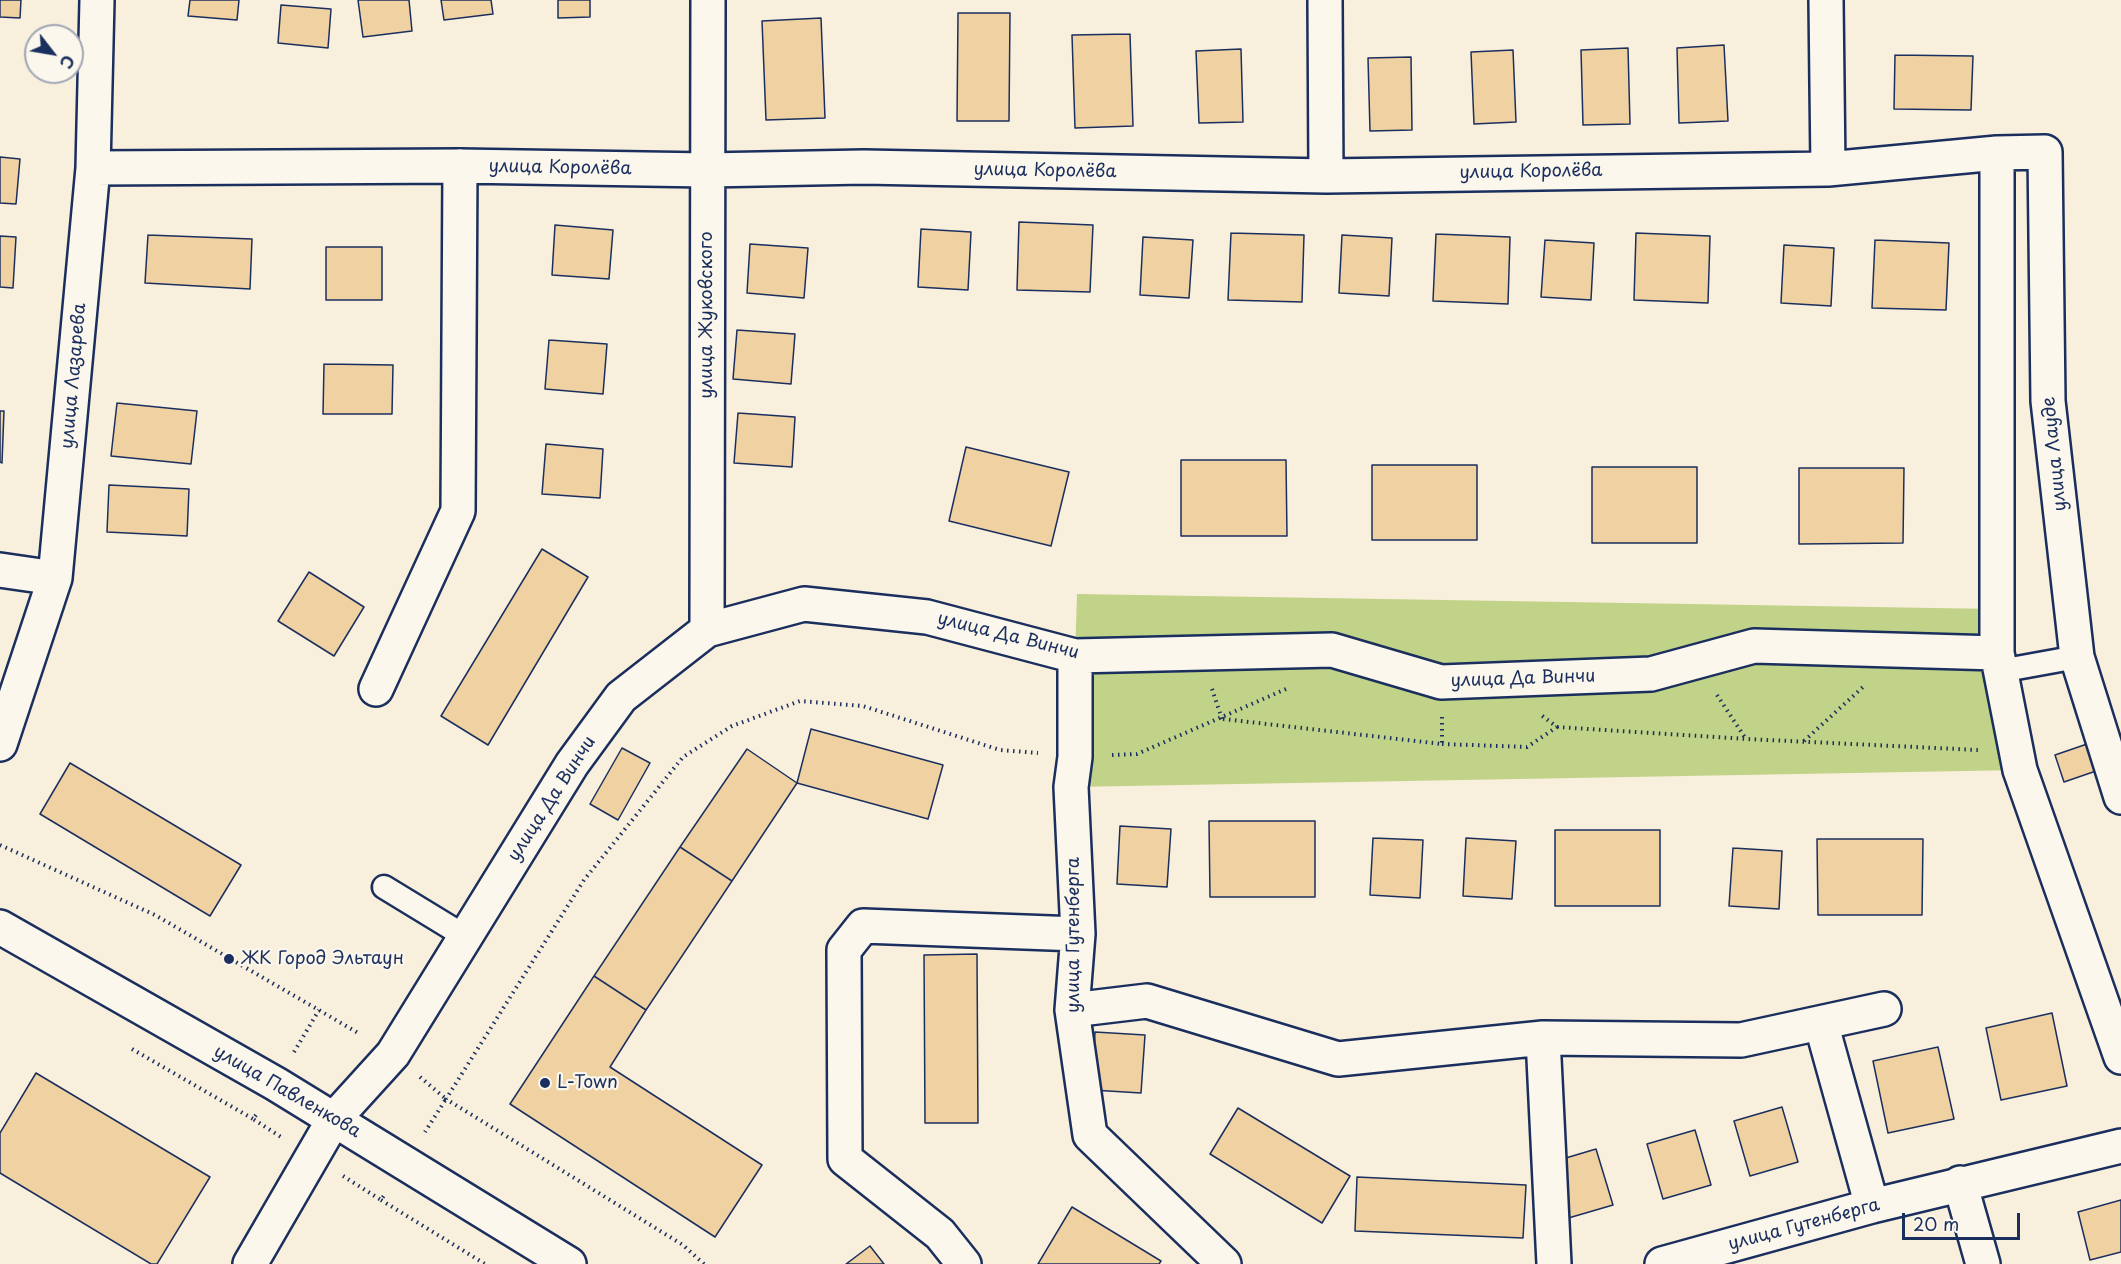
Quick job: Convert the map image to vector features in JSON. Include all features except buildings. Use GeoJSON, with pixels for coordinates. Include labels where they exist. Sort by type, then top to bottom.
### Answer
{"type":"FeatureCollection","features":[{"type":"Feature","properties":{"kind":"street","name":"улица Лазарева"},"geometry":{"type":"LineString","coordinates":[[0,744],[55,578],[93,168],[98,0]]}},
{"type":"Feature","properties":{"kind":"street","name":"улица Жуковского"},"geometry":{"type":"LineString","coordinates":[[707,630],[708,0]]}},
{"type":"Feature","properties":{"kind":"street"},"geometry":{"type":"LineString","coordinates":[[1325,0],[1326,176]]}},
{"type":"Feature","properties":{"kind":"street"},"geometry":{"type":"LineString","coordinates":[[1826,0],[1828,169]]}},
{"type":"Feature","properties":{"kind":"street","name":"улица Лауде"},"geometry":{"type":"LineString","coordinates":[[1997,153],[2045,152],[2048,401],[2077,657],[2121,797]]}},
{"type":"Feature","properties":{"kind":"street","name":"улица Королёва"},"geometry":{"type":"LineString","coordinates":[[93,168],[460,166],[707,170],[864,167],[1326,176],[1828,169],[1997,153]]}},
{"type":"Feature","properties":{"kind":"street"},"geometry":{"type":"LineString","coordinates":[[1997,153],[1999,662],[2015,752],[2121,1057]]}},
{"type":"Feature","properties":{"kind":"street"},"geometry":{"type":"LineString","coordinates":[[376,688],[458,511],[460,166]]}},
{"type":"Feature","properties":{"kind":"street"},"geometry":{"type":"LineString","coordinates":[[0,570],[55,578]]}},
{"type":"Feature","properties":{"kind":"street","name":"улица Да Винчи"},"geometry":{"type":"LineString","coordinates":[[250,1264],[334,1119],[393,1054],[572,764],[621,697],[707,630],[804,604],[927,617],[1075,656],[1332,650],[1441,682],[1651,674],[1754,646],[1903,650],[1999,662]]}},
{"type":"Feature","properties":{"kind":"street","name":"улица Гутенберга"},"geometry":{"type":"LineString","coordinates":[[1075,656],[1075,757],[1071,787],[1078,934],[1072,1010],[1090,1135],[1224,1264]]}},
{"type":"Feature","properties":{"kind":"street"},"geometry":{"type":"LineString","coordinates":[[964,1264],[940,1234],[846,1159],[844,950],[863,926],[1078,934]]}},
{"type":"Feature","properties":{"kind":"street","name":"улица Павленкова"},"geometry":{"type":"LineString","coordinates":[[0,927],[334,1119],[569,1264]]}},
{"type":"Feature","properties":{"kind":"street"},"geometry":{"type":"LineString","coordinates":[[1072,1010],[1147,1001],[1338,1059],[1544,1038],[1741,1040],[1884,1009]]}},
{"type":"Feature","properties":{"kind":"street"},"geometry":{"type":"LineString","coordinates":[[1821,1023],[1872,1206]]}},
{"type":"Feature","properties":{"kind":"street"},"geometry":{"type":"LineString","coordinates":[[1544,1038],[1554,1264]]}},
{"type":"Feature","properties":{"kind":"street","name":"улица Гутенберга"},"geometry":{"type":"LineString","coordinates":[[1662,1264],[1729,1255],[1872,1206],[2121,1146]]}},
{"type":"Feature","properties":{"kind":"street"},"geometry":{"type":"LineString","coordinates":[[1960,1183],[1983,1264]]}},
{"type":"Feature","properties":{"kind":"lane","name":"улица Да Винчи"},"geometry":{"type":"LineString","coordinates":[[1999,662],[2077,657]]}},
{"type":"Feature","properties":{"kind":"lane"},"geometry":{"type":"LineString","coordinates":[[384,887],[466,937]]}},
{"type":"Feature","properties":{"kind":"path"},"geometry":{"type":"LineString","coordinates":[[1804,741],[1903,650]]}},
{"type":"Feature","properties":{"kind":"path"},"geometry":{"type":"LineString","coordinates":[[1695,663],[1747,739]]}},
{"type":"Feature","properties":{"kind":"path"},"geometry":{"type":"LineString","coordinates":[[1496,680],[1557,727],[2015,752]]}},
{"type":"Feature","properties":{"kind":"path"},"geometry":{"type":"LineString","coordinates":[[1441,682],[1442,744]]}},
{"type":"Feature","properties":{"kind":"path"},"geometry":{"type":"LineString","coordinates":[[446,1099],[584,880],[683,757],[732,726],[800,701],[863,706],[1000,750],[1075,757],[1137,754],[1222,719],[1442,744],[1527,747],[1557,727]]}},
{"type":"Feature","properties":{"kind":"path"},"geometry":{"type":"LineString","coordinates":[[0,845],[155,915],[393,1054],[446,1099],[683,1245],[704,1264]]}},
{"type":"Feature","properties":{"kind":"path"},"geometry":{"type":"LineString","coordinates":[[381,1200],[485,1264]]}},
{"type":"Feature","properties":{"kind":"green space"},"geometry":{"type":"Polygon","coordinates":[[[1077,594],[1995,609],[2020,770],[1071,787],[1077,594]]]}},
{"type":"Feature","properties":{"kind":"place","name":"ЖК Город Эльтаун"},"geometry":{"type":"Point","coordinates":[229,959]}},
{"type":"Feature","properties":{"kind":"place","name":"L-Town"},"geometry":{"type":"Point","coordinates":[545,1083]}}]}
